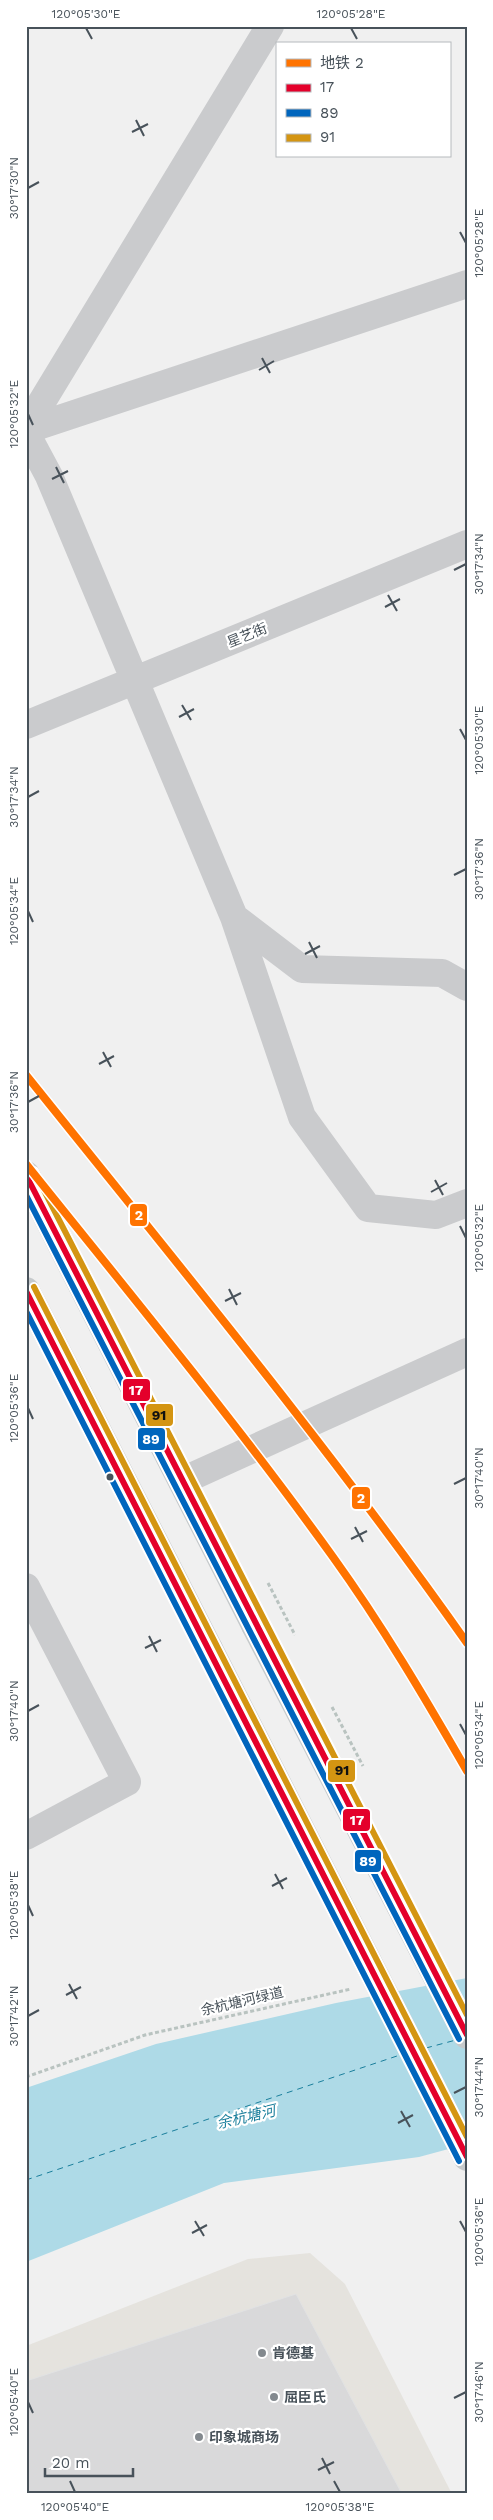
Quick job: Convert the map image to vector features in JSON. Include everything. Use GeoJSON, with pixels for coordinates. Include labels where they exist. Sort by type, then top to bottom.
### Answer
{"type":"FeatureCollection","features":[{"type":"Feature","properties":{"kind":"main road"},"geometry":{"type":"LineString","coordinates":[[26,1175],[255,1625],[467,2035]]}},
{"type":"Feature","properties":{"kind":"main road"},"geometry":{"type":"LineString","coordinates":[[26,1291],[467,2156]]}},
{"type":"Feature","properties":{"kind":"street"},"geometry":{"type":"LineString","coordinates":[[26,430],[270,26]]}},
{"type":"Feature","properties":{"kind":"street"},"geometry":{"type":"LineString","coordinates":[[26,430],[467,284]]}},
{"type":"Feature","properties":{"kind":"street"},"geometry":{"type":"LineString","coordinates":[[26,430],[49,476],[234,917],[302,1117],[368,1208],[436,1215],[467,1203]]}},
{"type":"Feature","properties":{"kind":"street","name":"星艺街"},"geometry":{"type":"LineString","coordinates":[[26,725],[467,544]]}},
{"type":"Feature","properties":{"kind":"street"},"geometry":{"type":"LineString","coordinates":[[234,917],[302,969],[442,973],[467,987]]}},
{"type":"Feature","properties":{"kind":"street"},"geometry":{"type":"LineString","coordinates":[[182,1482],[467,1352]]}},
{"type":"Feature","properties":{"kind":"street"},"geometry":{"type":"LineString","coordinates":[[26,1587],[127,1782],[26,1836]]}},
{"type":"Feature","properties":{"kind":"path","name":"余杭塘河绿道"},"geometry":{"type":"LineString","coordinates":[[26,2077],[145,2035],[360,1987]]}},
{"type":"Feature","properties":{"kind":"shaded area","name":"印象城商场"},"geometry":{"type":"Polygon","coordinates":[[[310,2253],[345,2284],[452,2494],[26,2494],[26,2346],[248,2259],[310,2253]]]}},
{"type":"Feature","properties":{"kind":"water","name":"余杭塘河"},"geometry":{"type":"Polygon","coordinates":[[[467,1978],[467,2144],[419,2157],[224,2183],[26,2262],[26,2088],[156,2044],[336,2003],[467,1978]]]}},
{"type":"Feature","properties":{"kind":"building","name":"印象城商场"},"geometry":{"type":"Polygon","coordinates":[[[296,2294],[402,2494],[26,2494],[26,2381],[296,2294]]]}},
{"type":"Feature","properties":{"kind":"ferry route"},"geometry":{"type":"LineString","coordinates":[[426,2048],[456,2040]]}},
{"type":"Feature","properties":{"kind":"ferry route"},"geometry":{"type":"LineString","coordinates":[[26,2180],[400,2055]]}},
{"type":"Feature","properties":{"kind":"metro line","name":"2"},"geometry":{"type":"LineString","coordinates":[[26,1075],[306,1426],[415,1570],[467,1643]]}},
{"type":"Feature","properties":{"kind":"metro line","name":"2"},"geometry":{"type":"LineString","coordinates":[[26,1164],[221,1408],[333,1557],[386,1635],[467,1771]]}},
{"type":"Feature","properties":{"kind":"transit line","name":"91"},"geometry":{"type":"LineString","coordinates":[[34,1171],[467,2015]]}},
{"type":"Feature","properties":{"kind":"transit line","name":"17"},"geometry":{"type":"LineString","coordinates":[[26,1175],[467,2035]]}},
{"type":"Feature","properties":{"kind":"transit line","name":"89"},"geometry":{"type":"LineString","coordinates":[[26,1195],[459,2039]]}},
{"type":"Feature","properties":{"kind":"transit line","name":"91"},"geometry":{"type":"LineString","coordinates":[[34,1287],[467,2137]]}},
{"type":"Feature","properties":{"kind":"transit line","name":"17"},"geometry":{"type":"LineString","coordinates":[[26,1291],[467,2157]]}},
{"type":"Feature","properties":{"kind":"transit line","name":"89"},"geometry":{"type":"LineString","coordinates":[[26,1311],[459,2161]]}},
{"type":"Feature","properties":{"kind":"place","name":"肯德基"},"geometry":{"type":"Point","coordinates":[262,2353]}},
{"type":"Feature","properties":{"kind":"place","name":"屈臣氏"},"geometry":{"type":"Point","coordinates":[274,2397]}},
{"type":"Feature","properties":{"kind":"place","name":"印象城商场"},"geometry":{"type":"Point","coordinates":[199,2437]}}]}
